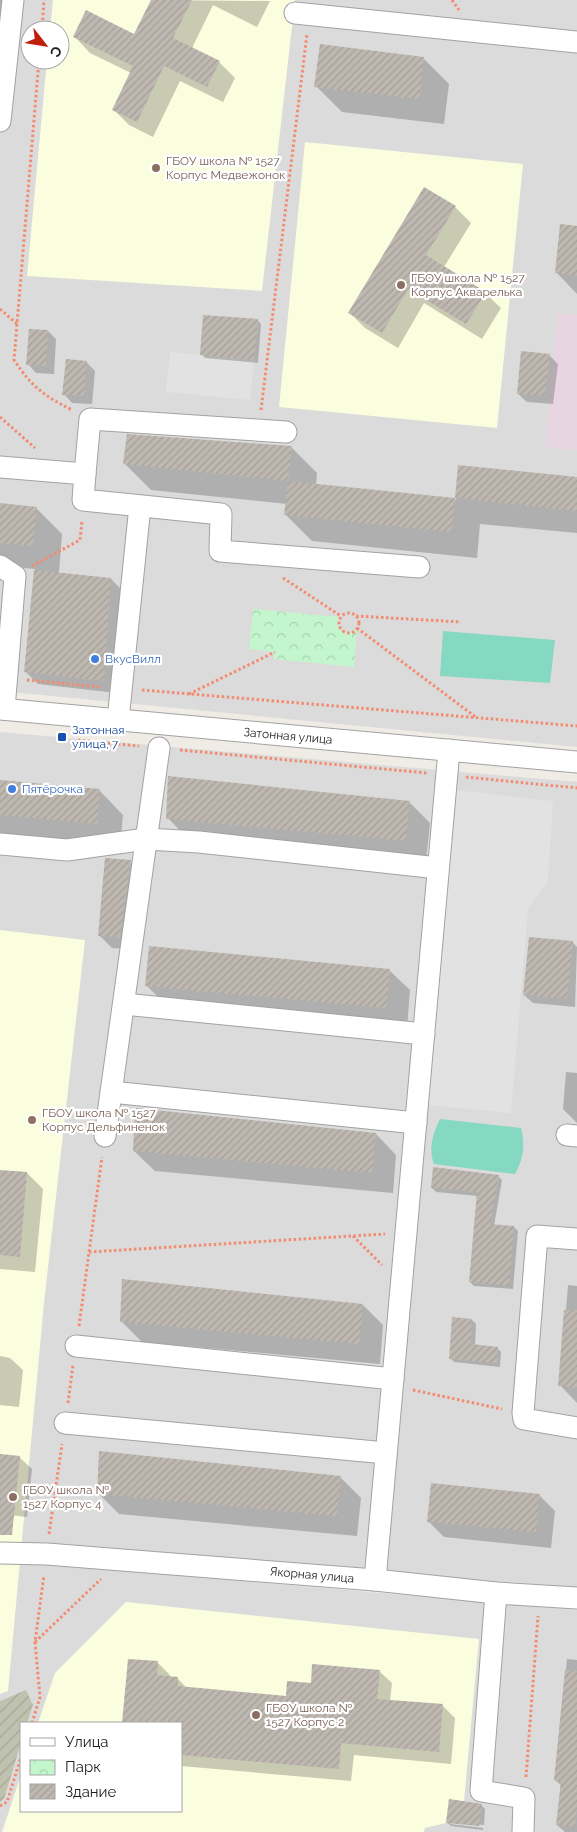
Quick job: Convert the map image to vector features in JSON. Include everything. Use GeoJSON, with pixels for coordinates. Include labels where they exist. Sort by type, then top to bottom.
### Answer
{"type":"FeatureCollection","features":[{"type":"Feature","properties":{"kind":"street"},"geometry":{"type":"LineString","coordinates":[[0,121],[13,0]]}},
{"type":"Feature","properties":{"kind":"street"},"geometry":{"type":"LineString","coordinates":[[302,14],[577,42]]}},
{"type":"Feature","properties":{"kind":"street"},"geometry":{"type":"LineString","coordinates":[[286,432],[90,419],[83,500],[221,514],[220,551],[419,567]]}},
{"type":"Feature","properties":{"kind":"street"},"geometry":{"type":"LineString","coordinates":[[0,467],[84,474]]}},
{"type":"Feature","properties":{"kind":"street"},"geometry":{"type":"LineString","coordinates":[[118,720],[140,506]]}},
{"type":"Feature","properties":{"kind":"street"},"geometry":{"type":"LineString","coordinates":[[2,709],[7,679],[7,571]]}},
{"type":"Feature","properties":{"kind":"street","name":"Затонная улица"},"geometry":{"type":"LineString","coordinates":[[2,709],[577,762]]}},
{"type":"Feature","properties":{"kind":"street"},"geometry":{"type":"LineString","coordinates":[[105,1136],[159,748]]}},
{"type":"Feature","properties":{"kind":"street"},"geometry":{"type":"LineString","coordinates":[[375,1580],[449,750]]}},
{"type":"Feature","properties":{"kind":"street"},"geometry":{"type":"LineString","coordinates":[[0,844],[66,850],[146,839],[199,842],[438,868]]}},
{"type":"Feature","properties":{"kind":"street"},"geometry":{"type":"LineString","coordinates":[[124,1004],[424,1034]]}},
{"type":"Feature","properties":{"kind":"street"},"geometry":{"type":"LineString","coordinates":[[111,1092],[416,1123]]}},
{"type":"Feature","properties":{"kind":"street"},"geometry":{"type":"LineString","coordinates":[[577,1239],[537,1236],[523,1413],[524,1419],[577,1428]]}},
{"type":"Feature","properties":{"kind":"street"},"geometry":{"type":"LineString","coordinates":[[76,1346],[393,1383]]}},
{"type":"Feature","properties":{"kind":"street"},"geometry":{"type":"LineString","coordinates":[[65,1423],[386,1453]]}},
{"type":"Feature","properties":{"kind":"street","name":"Якорная улица"},"geometry":{"type":"LineString","coordinates":[[0,1553],[47,1554],[375,1580],[496,1593],[577,1595]]}},
{"type":"Feature","properties":{"kind":"street"},"geometry":{"type":"LineString","coordinates":[[496,1593],[481,1792],[524,1798],[523,1832]]}},
{"type":"Feature","properties":{"kind":"path"},"geometry":{"type":"LineString","coordinates":[[43,20],[44,0]]}},
{"type":"Feature","properties":{"kind":"path"},"geometry":{"type":"LineString","coordinates":[[259,430],[302,14]]}},
{"type":"Feature","properties":{"kind":"path"},"geometry":{"type":"LineString","coordinates":[[38,70],[14,360],[26,378],[44,396],[90,419]]}},
{"type":"Feature","properties":{"kind":"path"},"geometry":{"type":"LineString","coordinates":[[0,309],[17,325]]}},
{"type":"Feature","properties":{"kind":"path"},"geometry":{"type":"LineString","coordinates":[[0,418],[36,448]]}},
{"type":"Feature","properties":{"kind":"path"},"geometry":{"type":"LineString","coordinates":[[7,571],[80,540],[83,500]]}},
{"type":"Feature","properties":{"kind":"path"},"geometry":{"type":"LineString","coordinates":[[278,574],[341,616]]}},
{"type":"Feature","properties":{"kind":"path"},"geometry":{"type":"LineString","coordinates":[[350,612],[356,616],[359,622],[357,628],[349,633],[343,631],[339,625],[341,616],[350,612]]}},
{"type":"Feature","properties":{"kind":"path"},"geometry":{"type":"LineString","coordinates":[[356,616],[461,622]]}},
{"type":"Feature","properties":{"kind":"path"},"geometry":{"type":"LineString","coordinates":[[357,628],[478,718]]}},
{"type":"Feature","properties":{"kind":"path"},"geometry":{"type":"LineString","coordinates":[[188,694],[274,652]]}},
{"type":"Feature","properties":{"kind":"path"},"geometry":{"type":"LineString","coordinates":[[7,679],[577,726]]}},
{"type":"Feature","properties":{"kind":"path"},"geometry":{"type":"LineString","coordinates":[[159,748],[577,788]]}},
{"type":"Feature","properties":{"kind":"path"},"geometry":{"type":"LineString","coordinates":[[89,1252],[406,1232]]}},
{"type":"Feature","properties":{"kind":"path"},"geometry":{"type":"LineString","coordinates":[[352,1236],[401,1285]]}},
{"type":"Feature","properties":{"kind":"path"},"geometry":{"type":"LineString","coordinates":[[393,1383],[523,1413]]}},
{"type":"Feature","properties":{"kind":"path"},"geometry":{"type":"LineString","coordinates":[[32,1722],[40,1697],[35,1642],[47,1554]]}},
{"type":"Feature","properties":{"kind":"path"},"geometry":{"type":"LineString","coordinates":[[35,1642],[122,1560]]}},
{"type":"Feature","properties":{"kind":"path"},"geometry":{"type":"LineString","coordinates":[[524,1798],[539,1595]]}},
{"type":"Feature","properties":{"kind":"path"},"geometry":{"type":"LineString","coordinates":[[0,1806],[7,1802],[20,1760]]}},
{"type":"Feature","properties":{"kind":"shaded area"},"geometry":{"type":"Polygon","coordinates":[[[0,0],[577,0],[577,747],[0,691],[0,0]]]}},
{"type":"Feature","properties":{"kind":"shaded area","name":"ГБОУ школа № 1527 Корпус Медвежонок"},"geometry":{"type":"Polygon","coordinates":[[[53,0],[295,0],[262,291],[27,276],[46,70],[70,70],[70,20],[51,20],[53,0]]]}},
{"type":"Feature","properties":{"kind":"shaded area","name":"ГБОУ школа № 1527 Корпус Акварелька"},"geometry":{"type":"Polygon","coordinates":[[[305,142],[523,164],[497,428],[279,407],[305,142]]]}},
{"type":"Feature","properties":{"kind":"shaded area"},"geometry":{"type":"Polygon","coordinates":[[[558,313],[577,315],[577,450],[545,447],[558,313]]]}},
{"type":"Feature","properties":{"kind":"shaded area"},"geometry":{"type":"Polygon","coordinates":[[[170,352],[254,360],[250,400],[166,392],[170,352]]]}},
{"type":"Feature","properties":{"kind":"shaded area"},"geometry":{"type":"Polygon","coordinates":[[[0,732],[577,782],[577,1587],[37,1548],[36,1563],[577,1610],[577,1832],[0,1832],[0,732]]]}},
{"type":"Feature","properties":{"kind":"shaded area"},"geometry":{"type":"Polygon","coordinates":[[[455,790],[553,801],[548,881],[528,909],[511,1113],[427,1105],[455,790]]]}},
{"type":"Feature","properties":{"kind":"shaded area","name":"ГБОУ школа № 1527 Корпус Дельфиненок"},"geometry":{"type":"Polygon","coordinates":[[[0,930],[85,940],[44,1303],[8,1691],[0,1694],[0,930]]]}},
{"type":"Feature","properties":{"kind":"shaded area","name":"ГБОУ школа № 1527 Корпус 2"},"geometry":{"type":"Polygon","coordinates":[[[126,1602],[479,1639],[464,1801],[449,1800],[446,1823],[425,1828],[424,1832],[2,1832],[20,1778],[20,1812],[182,1812],[182,1722],[38,1722],[55,1673],[126,1602]]]}},
{"type":"Feature","properties":{"kind":"shaded area"},"geometry":{"type":"Polygon","coordinates":[[[26,1690],[33,1705],[27,1722],[20,1722],[20,1746],[4,1799],[0,1802],[0,1701],[26,1690]]]}},
{"type":"Feature","properties":{"kind":"green space"},"geometry":{"type":"Polygon","coordinates":[[[253,609],[338,617],[337,625],[341,631],[348,634],[357,629],[354,667],[274,659],[274,652],[249,649],[253,609]]]}},
{"type":"Feature","properties":{"kind":"green space"},"geometry":{"type":"Polygon","coordinates":[[[443,631],[555,640],[550,683],[440,676],[443,631]]]}},
{"type":"Feature","properties":{"kind":"green space"},"geometry":{"type":"Polygon","coordinates":[[[440,1119],[521,1128],[523,1151],[515,1174],[434,1164],[431,1153],[432,1141],[440,1119]]]}},
{"type":"Feature","properties":{"kind":"building"},"geometry":{"type":"Polygon","coordinates":[[[151,0],[192,0],[173,38],[220,61],[207,87],[164,66],[137,122],[112,110],[133,66],[73,37],[86,10],[134,34],[151,0]]]}},
{"type":"Feature","properties":{"kind":"building"},"geometry":{"type":"Polygon","coordinates":[[[320,44],[424,57],[419,99],[314,87],[320,44]]]}},
{"type":"Feature","properties":{"kind":"building"},"geometry":{"type":"Polygon","coordinates":[[[424,187],[456,206],[426,255],[486,292],[466,324],[408,289],[382,333],[348,313],[424,187]]]}},
{"type":"Feature","properties":{"kind":"building"},"geometry":{"type":"Polygon","coordinates":[[[560,224],[577,226],[577,276],[555,273],[560,224]]]}},
{"type":"Feature","properties":{"kind":"building"},"geometry":{"type":"Polygon","coordinates":[[[203,315],[258,319],[254,360],[200,355],[203,315]]]}},
{"type":"Feature","properties":{"kind":"building"},"geometry":{"type":"Polygon","coordinates":[[[29,329],[48,330],[46,366],[26,365],[29,329]]]}},
{"type":"Feature","properties":{"kind":"building"},"geometry":{"type":"Polygon","coordinates":[[[521,351],[550,354],[545,396],[517,394],[521,351]]]}},
{"type":"Feature","properties":{"kind":"building"},"geometry":{"type":"Polygon","coordinates":[[[66,359],[87,361],[84,396],[62,395],[66,359]]]}},
{"type":"Feature","properties":{"kind":"building"},"geometry":{"type":"Polygon","coordinates":[[[127,434],[292,446],[288,481],[123,464],[127,434]]]}},
{"type":"Feature","properties":{"kind":"building"},"geometry":{"type":"Polygon","coordinates":[[[458,465],[577,477],[577,511],[455,498],[458,465]]]}},
{"type":"Feature","properties":{"kind":"building"},"geometry":{"type":"Polygon","coordinates":[[[288,481],[455,498],[451,532],[284,515],[288,481]]]}},
{"type":"Feature","properties":{"kind":"building"},"geometry":{"type":"Polygon","coordinates":[[[0,503],[37,507],[33,546],[0,543],[0,503]]]}},
{"type":"Feature","properties":{"kind":"building"},"geometry":{"type":"Polygon","coordinates":[[[34,570],[111,578],[104,681],[24,672],[34,570]]]}},
{"type":"Feature","properties":{"kind":"building"},"geometry":{"type":"Polygon","coordinates":[[[168,776],[410,801],[406,841],[166,819],[168,776]]]}},
{"type":"Feature","properties":{"kind":"building"},"geometry":{"type":"Polygon","coordinates":[[[0,780],[100,789],[97,824],[0,815],[0,780]]]}},
{"type":"Feature","properties":{"kind":"building"},"geometry":{"type":"Polygon","coordinates":[[[105,858],[131,860],[120,937],[98,936],[105,858]]]}},
{"type":"Feature","properties":{"kind":"building"},"geometry":{"type":"Polygon","coordinates":[[[529,937],[573,941],[567,999],[523,995],[529,937]]]}},
{"type":"Feature","properties":{"kind":"building"},"geometry":{"type":"Polygon","coordinates":[[[149,946],[390,969],[386,1008],[145,986],[149,946]]]}},
{"type":"Feature","properties":{"kind":"building"},"geometry":{"type":"Polygon","coordinates":[[[135,1108],[376,1133],[372,1173],[133,1151],[135,1108]]]}},
{"type":"Feature","properties":{"kind":"building"},"geometry":{"type":"Polygon","coordinates":[[[433,1167],[499,1175],[490,1224],[514,1226],[509,1286],[469,1282],[477,1192],[431,1188],[433,1167]]]}},
{"type":"Feature","properties":{"kind":"building"},"geometry":{"type":"Polygon","coordinates":[[[0,1170],[27,1172],[20,1257],[0,1255],[0,1170]]]}},
{"type":"Feature","properties":{"kind":"building"},"geometry":{"type":"Polygon","coordinates":[[[122,1279],[363,1304],[359,1344],[120,1322],[122,1279]]]}},
{"type":"Feature","properties":{"kind":"building"},"geometry":{"type":"Polygon","coordinates":[[[564,1310],[577,1310],[577,1388],[558,1386],[564,1310]]]}},
{"type":"Feature","properties":{"kind":"building"},"geometry":{"type":"Polygon","coordinates":[[[452,1317],[472,1319],[471,1344],[498,1347],[497,1363],[449,1359],[452,1317]]]}},
{"type":"Feature","properties":{"kind":"building"},"geometry":{"type":"Polygon","coordinates":[[[99,1451],[341,1476],[337,1516],[97,1494],[99,1451]]]}},
{"type":"Feature","properties":{"kind":"building"},"geometry":{"type":"Polygon","coordinates":[[[0,1454],[20,1456],[12,1535],[0,1535],[0,1454]]]}},
{"type":"Feature","properties":{"kind":"building"},"geometry":{"type":"Polygon","coordinates":[[[431,1483],[540,1494],[536,1532],[427,1522],[431,1483]]]}},
{"type":"Feature","properties":{"kind":"building"},"geometry":{"type":"Polygon","coordinates":[[[128,1659],[158,1661],[157,1675],[178,1677],[178,1686],[286,1696],[287,1681],[311,1683],[312,1664],[380,1670],[377,1699],[443,1704],[439,1752],[341,1743],[339,1769],[182,1755],[182,1722],[122,1722],[128,1659]]]}},
{"type":"Feature","properties":{"kind":"building"},"geometry":{"type":"Polygon","coordinates":[[[565,1670],[577,1671],[577,1807],[575,1827],[556,1825],[561,1781],[554,1780],[565,1670]]]}},
{"type":"Feature","properties":{"kind":"building"},"geometry":{"type":"Polygon","coordinates":[[[449,1799],[482,1804],[479,1826],[446,1823],[449,1799]]]}},
{"type":"Feature","properties":{"kind":"place","name":"ГБОУ школа № 1527 Корпус Медвежонок"},"geometry":{"type":"Point","coordinates":[156,168]}},
{"type":"Feature","properties":{"kind":"place","name":"ГБОУ школа № 1527 Корпус Акварелька"},"geometry":{"type":"Point","coordinates":[401,285]}},
{"type":"Feature","properties":{"kind":"place","name":"ВкусВилл"},"geometry":{"type":"Point","coordinates":[95,659]}},
{"type":"Feature","properties":{"kind":"place","name":"Затонная улица, 7"},"geometry":{"type":"Point","coordinates":[62,737]}},
{"type":"Feature","properties":{"kind":"place","name":"Пятёрочка"},"geometry":{"type":"Point","coordinates":[12,789]}},
{"type":"Feature","properties":{"kind":"place","name":"ГБОУ школа № 1527 Корпус Дельфиненок"},"geometry":{"type":"Point","coordinates":[32,1120]}},
{"type":"Feature","properties":{"kind":"place","name":"ГБОУ школа № 1527 Корпус 4"},"geometry":{"type":"Point","coordinates":[13,1497]}},
{"type":"Feature","properties":{"kind":"place","name":"ГБОУ школа № 1527 Корпус 2"},"geometry":{"type":"Point","coordinates":[256,1715]}}]}
